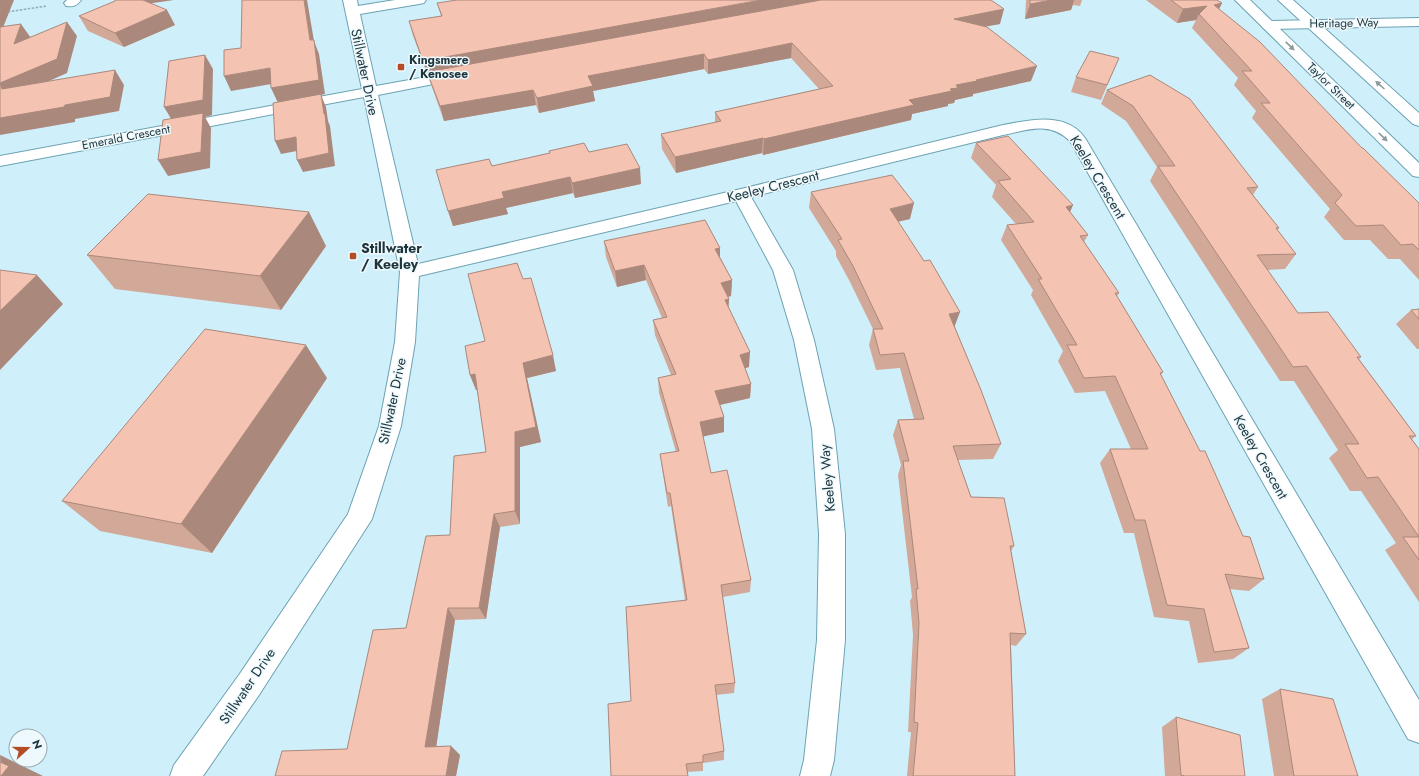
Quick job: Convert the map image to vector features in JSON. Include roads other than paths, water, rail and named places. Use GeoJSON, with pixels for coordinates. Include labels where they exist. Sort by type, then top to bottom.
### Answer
{"type":"FeatureCollection","features":[{"type":"Feature","properties":{"kind":"street"},"geometry":{"type":"LineString","coordinates":[[351,5],[419,0]]}},
{"type":"Feature","properties":{"kind":"street","name":"Taylor Street"},"geometry":{"type":"LineString","coordinates":[[1242,0],[1419,172]]}},
{"type":"Feature","properties":{"kind":"street"},"geometry":{"type":"LineString","coordinates":[[1285,0],[1419,121]]}},
{"type":"Feature","properties":{"kind":"street","name":"Stillwater Drive"},"geometry":{"type":"LineString","coordinates":[[184,776],[249,685],[359,519],[390,426],[405,342],[410,272],[351,5]]}},
{"type":"Feature","properties":{"kind":"street","name":"Heritage Way"},"geometry":{"type":"LineString","coordinates":[[1268,25],[1419,22]]}},
{"type":"Feature","properties":{"kind":"street","name":"Emerald Crescent"},"geometry":{"type":"LineString","coordinates":[[0,161],[474,72]]}},
{"type":"Feature","properties":{"kind":"street","name":"Keeley Crescent"},"geometry":{"type":"LineString","coordinates":[[410,272],[1009,129],[1044,123],[1058,125],[1071,131],[1077,138],[1419,728]]}},
{"type":"Feature","properties":{"kind":"street","name":"Keeley Way"},"geometry":{"type":"LineString","coordinates":[[741,194],[783,270],[804,340],[823,429],[832,534],[831,640],[819,760],[814,776]]}},
{"type":"Feature","properties":{"kind":"place","name":"Kingsmere / Kenosee"},"geometry":{"type":"Point","coordinates":[401,67]}},
{"type":"Feature","properties":{"kind":"place","name":"Stillwater / Keeley"},"geometry":{"type":"Point","coordinates":[353,256]}}]}
